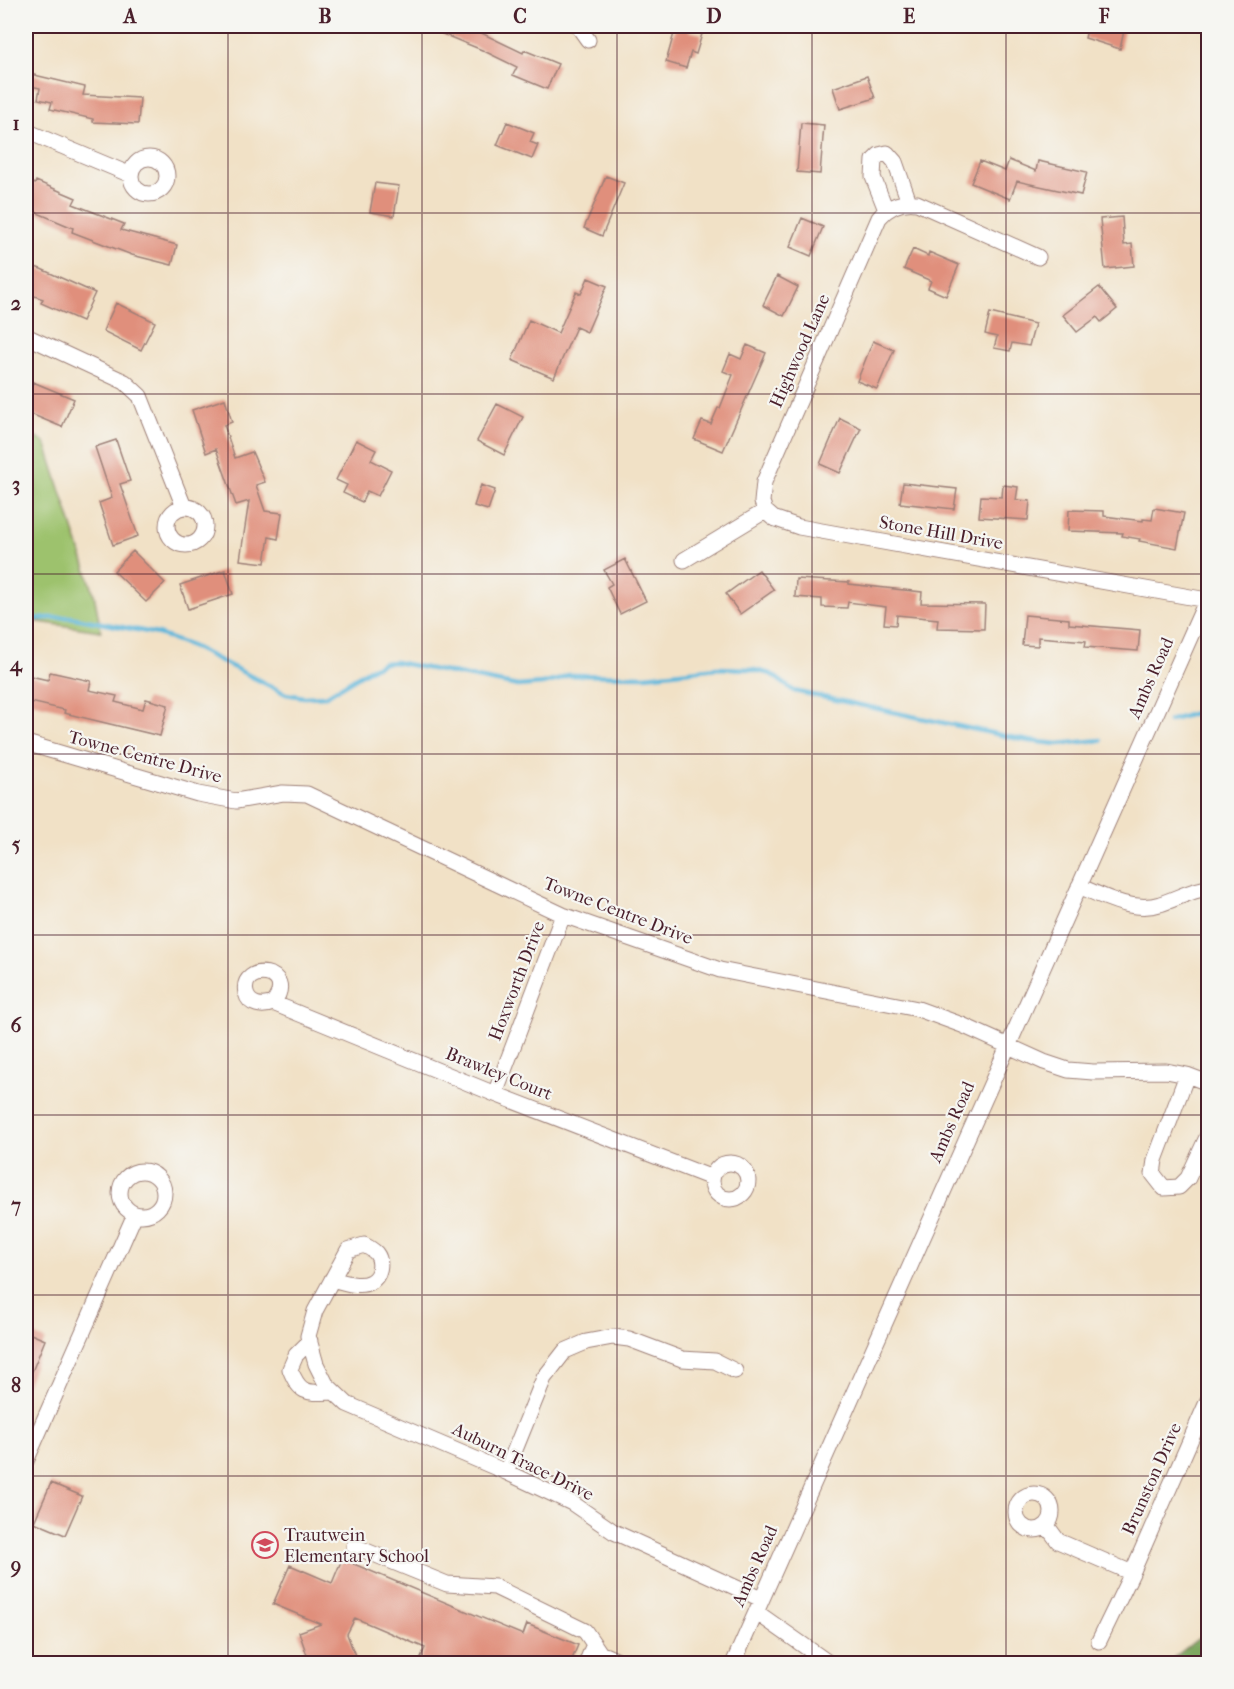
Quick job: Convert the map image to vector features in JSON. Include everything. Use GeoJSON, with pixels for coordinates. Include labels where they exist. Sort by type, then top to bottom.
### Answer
{"type":"FeatureCollection","features":[{"type":"Feature","properties":{"kind":"street"},"geometry":{"type":"LineString","coordinates":[[578,26],[588,40]]}},
{"type":"Feature","properties":{"kind":"street"},"geometry":{"type":"LineString","coordinates":[[26,131],[131,175]]}},
{"type":"Feature","properties":{"kind":"street","name":"Highwood Lane"},"geometry":{"type":"LineString","coordinates":[[765,511],[762,502],[764,482],[879,218],[898,205],[917,203],[1038,257]]}},
{"type":"Feature","properties":{"kind":"street"},"geometry":{"type":"LineString","coordinates":[[26,336],[124,382],[140,396],[184,507]]}},
{"type":"Feature","properties":{"kind":"street"},"geometry":{"type":"LineString","coordinates":[[684,560],[765,511]]}},
{"type":"Feature","properties":{"kind":"street","name":"Stone Hill Drive"},"geometry":{"type":"LineString","coordinates":[[765,511],[773,518],[799,527],[1208,599]]}},
{"type":"Feature","properties":{"kind":"street","name":"Ambs Road"},"geometry":{"type":"LineString","coordinates":[[733,1664],[1078,886],[1208,599]]}},
{"type":"Feature","properties":{"kind":"street","name":"Towne Centre Drive"},"geometry":{"type":"LineString","coordinates":[[26,743],[198,794],[236,801],[283,793],[307,794],[563,915],[720,970],[918,1009],[1068,1070],[1166,1071],[1209,1083]]}},
{"type":"Feature","properties":{"kind":"street"},"geometry":{"type":"LineString","coordinates":[[1078,886],[1137,906],[1156,906],[1196,890],[1209,888]]}},
{"type":"Feature","properties":{"kind":"street","name":"Hoxworth Drive"},"geometry":{"type":"LineString","coordinates":[[495,1094],[563,915]]}},
{"type":"Feature","properties":{"kind":"street","name":"Brawley Court"},"geometry":{"type":"LineString","coordinates":[[273,1003],[495,1094],[712,1178]]}},
{"type":"Feature","properties":{"kind":"street"},"geometry":{"type":"LineString","coordinates":[[1187,1075],[1155,1160],[1153,1174],[1164,1188],[1179,1187],[1188,1178],[1209,1135]]}},
{"type":"Feature","properties":{"kind":"street"},"geometry":{"type":"LineString","coordinates":[[26,1461],[135,1214]]}},
{"type":"Feature","properties":{"kind":"street","name":"Auburn Trace Drive"},"geometry":{"type":"LineString","coordinates":[[332,1279],[315,1311],[308,1336],[316,1364],[326,1384],[347,1404],[572,1503],[615,1532],[758,1605],[830,1664]]}},
{"type":"Feature","properties":{"kind":"street"},"geometry":{"type":"LineString","coordinates":[[506,1472],[544,1378],[566,1351],[586,1342],[613,1337],[629,1339],[682,1359],[715,1361],[735,1371]]}},
{"type":"Feature","properties":{"kind":"street","name":"Auburn Trace Drive"},"geometry":{"type":"LineString","coordinates":[[310,1341],[296,1355],[290,1369],[297,1386],[308,1393],[333,1392]]}},
{"type":"Feature","properties":{"kind":"street","name":"Brunston Drive"},"geometry":{"type":"LineString","coordinates":[[1099,1641],[1132,1574],[1209,1400]]}},
{"type":"Feature","properties":{"kind":"street"},"geometry":{"type":"LineString","coordinates":[[1047,1526],[1058,1541],[1132,1574]]}},
{"type":"Feature","properties":{"kind":"street"},"geometry":{"type":"LineString","coordinates":[[354,1546],[447,1584],[495,1587],[585,1631],[600,1653],[625,1664]]}},
{"type":"Feature","properties":{"kind":"street"},"geometry":{"type":"LineString","coordinates":[[586,1664],[594,1644]]}},
{"type":"Feature","properties":{"kind":"green space"},"geometry":{"type":"Polygon","coordinates":[[[26,433],[45,442],[94,594],[101,631],[26,620],[26,433]]]}},
{"type":"Feature","properties":{"kind":"green space"},"geometry":{"type":"Polygon","coordinates":[[[1208,1631],[1208,1663],[1167,1663],[1208,1631]]]}},
{"type":"Feature","properties":{"kind":"building"},"geometry":{"type":"Polygon","coordinates":[[[423,26],[467,26],[523,53],[524,50],[558,64],[547,89],[513,75],[517,67],[423,26]]]}},
{"type":"Feature","properties":{"kind":"building"},"geometry":{"type":"Polygon","coordinates":[[[676,26],[691,26],[689,31],[702,34],[696,54],[691,52],[686,68],[666,62],[676,26]]]}},
{"type":"Feature","properties":{"kind":"building"},"geometry":{"type":"Polygon","coordinates":[[[1088,26],[1125,26],[1120,49],[1085,38],[1088,26]]]}},
{"type":"Feature","properties":{"kind":"building"},"geometry":{"type":"Polygon","coordinates":[[[26,73],[85,87],[83,95],[140,98],[138,124],[93,122],[93,119],[50,109],[52,102],[38,99],[40,88],[26,85],[26,73]]]}},
{"type":"Feature","properties":{"kind":"building"},"geometry":{"type":"Polygon","coordinates":[[[867,76],[875,98],[840,109],[833,88],[867,76]]]}},
{"type":"Feature","properties":{"kind":"building"},"geometry":{"type":"Polygon","coordinates":[[[507,122],[534,133],[530,142],[538,145],[532,159],[497,145],[507,122]]]}},
{"type":"Feature","properties":{"kind":"building"},"geometry":{"type":"Polygon","coordinates":[[[801,123],[824,125],[820,174],[797,172],[801,123]]]}},
{"type":"Feature","properties":{"kind":"building"},"geometry":{"type":"Polygon","coordinates":[[[1009,160],[1036,171],[1038,161],[1087,172],[1081,195],[1017,181],[1010,199],[971,183],[980,161],[1005,171],[1009,160]]]}},
{"type":"Feature","properties":{"kind":"building"},"geometry":{"type":"Polygon","coordinates":[[[606,176],[624,183],[602,236],[584,228],[606,176]]]}},
{"type":"Feature","properties":{"kind":"building"},"geometry":{"type":"Polygon","coordinates":[[[26,180],[35,184],[36,181],[76,198],[73,204],[124,224],[121,230],[177,245],[172,265],[132,255],[72,232],[73,228],[26,208],[26,180]]]}},
{"type":"Feature","properties":{"kind":"building"},"geometry":{"type":"Polygon","coordinates":[[[375,183],[399,186],[394,216],[370,212],[375,183]]]}},
{"type":"Feature","properties":{"kind":"building"},"geometry":{"type":"Polygon","coordinates":[[[1122,217],[1124,245],[1132,244],[1134,266],[1105,269],[1100,219],[1122,217]]]}},
{"type":"Feature","properties":{"kind":"building"},"geometry":{"type":"Polygon","coordinates":[[[802,218],[823,227],[811,256],[790,247],[802,218]]]}},
{"type":"Feature","properties":{"kind":"building"},"geometry":{"type":"Polygon","coordinates":[[[913,249],[928,256],[929,252],[959,265],[946,296],[928,288],[931,281],[904,269],[913,249]]]}},
{"type":"Feature","properties":{"kind":"building"},"geometry":{"type":"Polygon","coordinates":[[[26,264],[95,293],[82,321],[41,303],[43,299],[26,293],[26,264]]]}},
{"type":"Feature","properties":{"kind":"building"},"geometry":{"type":"Polygon","coordinates":[[[777,276],[798,287],[784,316],[763,305],[777,276]]]}},
{"type":"Feature","properties":{"kind":"building"},"geometry":{"type":"Polygon","coordinates":[[[588,278],[607,286],[587,332],[576,327],[554,378],[512,360],[529,320],[558,333],[576,292],[581,294],[588,278]]]}},
{"type":"Feature","properties":{"kind":"building"},"geometry":{"type":"Polygon","coordinates":[[[1099,287],[1117,309],[1101,322],[1097,317],[1077,332],[1063,315],[1099,287]]]}},
{"type":"Feature","properties":{"kind":"building"},"geometry":{"type":"Polygon","coordinates":[[[116,303],[155,322],[141,350],[103,331],[116,303]]]}},
{"type":"Feature","properties":{"kind":"building"},"geometry":{"type":"Polygon","coordinates":[[[990,313],[1035,324],[1029,346],[1012,343],[1010,351],[994,348],[997,337],[985,334],[990,313]]]}},
{"type":"Feature","properties":{"kind":"building"},"geometry":{"type":"Polygon","coordinates":[[[873,341],[894,350],[877,389],[857,381],[873,341]]]}},
{"type":"Feature","properties":{"kind":"building"},"geometry":{"type":"Polygon","coordinates":[[[747,345],[766,353],[723,451],[694,439],[702,421],[711,424],[720,408],[733,375],[723,371],[730,354],[741,359],[747,345]]]}},
{"type":"Feature","properties":{"kind":"building"},"geometry":{"type":"Polygon","coordinates":[[[33,382],[74,399],[62,427],[26,412],[26,400],[33,382]]]}},
{"type":"Feature","properties":{"kind":"building"},"geometry":{"type":"Polygon","coordinates":[[[225,399],[232,422],[224,425],[235,458],[252,452],[265,482],[256,485],[265,511],[282,513],[278,539],[269,537],[265,563],[240,560],[249,501],[236,505],[216,449],[206,453],[192,410],[225,399]]]}},
{"type":"Feature","properties":{"kind":"building"},"geometry":{"type":"Polygon","coordinates":[[[497,404],[523,417],[504,455],[477,441],[497,404]]]}},
{"type":"Feature","properties":{"kind":"building"},"geometry":{"type":"Polygon","coordinates":[[[840,418],[861,428],[840,473],[820,464],[840,418]]]}},
{"type":"Feature","properties":{"kind":"building"},"geometry":{"type":"Polygon","coordinates":[[[116,440],[130,481],[120,484],[138,536],[113,545],[99,503],[112,498],[95,447],[116,440]]]}},
{"type":"Feature","properties":{"kind":"building"},"geometry":{"type":"Polygon","coordinates":[[[356,440],[376,450],[371,460],[391,470],[378,496],[367,491],[362,502],[343,493],[347,485],[336,480],[356,440]]]}},
{"type":"Feature","properties":{"kind":"building"},"geometry":{"type":"Polygon","coordinates":[[[903,483],[957,489],[954,509],[900,503],[903,483]]]}},
{"type":"Feature","properties":{"kind":"building"},"geometry":{"type":"Polygon","coordinates":[[[481,485],[495,490],[488,510],[474,506],[481,485]]]}},
{"type":"Feature","properties":{"kind":"building"},"geometry":{"type":"Polygon","coordinates":[[[1003,485],[1018,487],[1016,500],[1030,501],[1028,520],[979,517],[981,496],[1002,497],[1003,485]]]}},
{"type":"Feature","properties":{"kind":"building"},"geometry":{"type":"Polygon","coordinates":[[[1154,508],[1184,513],[1177,548],[1139,541],[1140,539],[1122,536],[1123,533],[1068,531],[1069,510],[1104,511],[1104,516],[1143,521],[1143,519],[1152,520],[1154,508]]]}},
{"type":"Feature","properties":{"kind":"building"},"geometry":{"type":"Polygon","coordinates":[[[133,551],[165,583],[146,602],[114,571],[133,551]]]}},
{"type":"Feature","properties":{"kind":"building"},"geometry":{"type":"Polygon","coordinates":[[[625,559],[646,601],[620,614],[607,587],[612,584],[604,570],[625,559]]]}},
{"type":"Feature","properties":{"kind":"building"},"geometry":{"type":"Polygon","coordinates":[[[225,570],[233,594],[188,609],[180,585],[225,570]]]}},
{"type":"Feature","properties":{"kind":"building"},"geometry":{"type":"Polygon","coordinates":[[[759,570],[774,590],[740,614],[726,594],[759,570]]]}},
{"type":"Feature","properties":{"kind":"building"},"geometry":{"type":"Polygon","coordinates":[[[796,579],[849,582],[849,584],[922,592],[921,603],[985,604],[984,629],[937,628],[938,619],[897,615],[896,625],[884,624],[886,607],[848,602],[847,608],[822,607],[822,599],[795,597],[796,579]]]}},
{"type":"Feature","properties":{"kind":"building"},"geometry":{"type":"Polygon","coordinates":[[[1025,615],[1069,619],[1069,624],[1140,630],[1138,651],[1085,647],[1086,641],[1038,637],[1038,646],[1022,645],[1025,615]]]}},
{"type":"Feature","properties":{"kind":"building"},"geometry":{"type":"Polygon","coordinates":[[[50,672],[91,681],[89,690],[117,696],[115,702],[143,709],[146,699],[168,705],[160,736],[64,713],[65,710],[26,701],[26,675],[48,680],[50,672]]]}},
{"type":"Feature","properties":{"kind":"building"},"geometry":{"type":"Polygon","coordinates":[[[26,1332],[45,1340],[26,1386],[26,1332]]]}},
{"type":"Feature","properties":{"kind":"building"},"geometry":{"type":"Polygon","coordinates":[[[51,1483],[82,1496],[65,1535],[34,1522],[51,1483]]]}},
{"type":"Feature","properties":{"kind":"building"},"geometry":{"type":"Polygon","coordinates":[[[342,1559],[523,1635],[527,1624],[578,1645],[570,1664],[418,1664],[425,1648],[355,1618],[347,1634],[357,1661],[350,1664],[310,1664],[299,1632],[321,1624],[273,1604],[290,1565],[332,1583],[342,1559]]]}},
{"type":"Feature","properties":{"kind":"waterway"},"geometry":{"type":"LineString","coordinates":[[26,619],[70,617],[158,634],[191,646],[286,694],[304,697],[326,696],[370,669],[383,663],[395,662],[518,686],[542,684],[568,675],[645,676],[717,668],[750,669],[771,674],[794,691],[1029,741],[1058,744],[1101,740]]}},
{"type":"Feature","properties":{"kind":"waterway"},"geometry":{"type":"LineString","coordinates":[[1169,721],[1208,709]]}},
{"type":"Feature","properties":{"kind":"place","name":"Trautwein Elementary School"},"geometry":{"type":"Point","coordinates":[265,1545]}}]}
